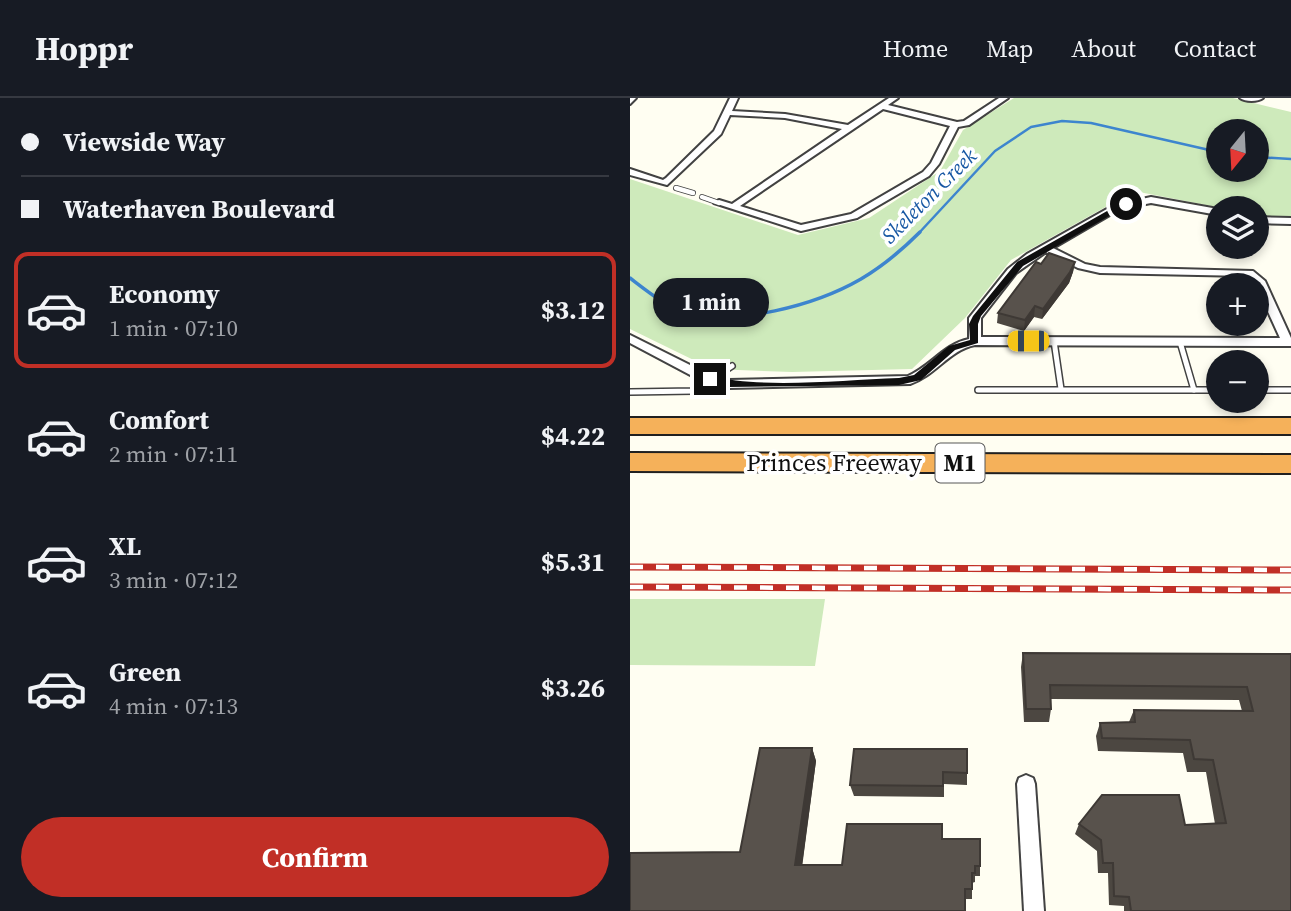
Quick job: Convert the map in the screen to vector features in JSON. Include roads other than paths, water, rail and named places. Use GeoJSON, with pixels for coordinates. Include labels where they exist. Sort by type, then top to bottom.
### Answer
{"type":"FeatureCollection","features":[{"type":"Feature","properties":{"kind":"highway","name":"Princes Freeway"},"geometry":{"type":"LineString","coordinates":[[630,426],[1291,426]]}},
{"type":"Feature","properties":{"kind":"highway","name":"Princes Freeway"},"geometry":{"type":"LineString","coordinates":[[630,462],[1291,464]]}},
{"type":"Feature","properties":{"kind":"street"},"geometry":{"type":"LineString","coordinates":[[664,183],[718,131],[734,98]]}},
{"type":"Feature","properties":{"kind":"street"},"geometry":{"type":"LineString","coordinates":[[733,207],[894,98]]}},
{"type":"Feature","properties":{"kind":"street"},"geometry":{"type":"LineString","coordinates":[[881,106],[954,124],[966,123],[1004,98]]}},
{"type":"Feature","properties":{"kind":"street"},"geometry":{"type":"LineString","coordinates":[[1244,98],[1259,98]]}},
{"type":"Feature","properties":{"kind":"street"},"geometry":{"type":"LineString","coordinates":[[727,113],[797,117],[849,128]]}},
{"type":"Feature","properties":{"kind":"street"},"geometry":{"type":"LineString","coordinates":[[719,203],[801,228],[854,216],[930,170],[954,124]]}},
{"type":"Feature","properties":{"kind":"street"},"geometry":{"type":"LineString","coordinates":[[630,172],[676,188]]}},
{"type":"Feature","properties":{"kind":"street"},"geometry":{"type":"LineString","coordinates":[[975,341],[974,324],[977,316],[1012,271],[1116,207],[1136,201],[1173,202],[1206,209]]}},
{"type":"Feature","properties":{"kind":"street"},"geometry":{"type":"LineString","coordinates":[[1269,220],[1291,221]]}},
{"type":"Feature","properties":{"kind":"street"},"geometry":{"type":"LineString","coordinates":[[630,338],[714,380],[765,384],[905,381],[921,375],[955,346],[975,341],[1289,342],[1260,281],[1249,273],[1100,271],[1082,266],[1046,248]]}},
{"type":"Feature","properties":{"kind":"street"},"geometry":{"type":"LineString","coordinates":[[1026,784],[1034,911]]}},
{"type":"Feature","properties":{"kind":"lane"},"geometry":{"type":"LineString","coordinates":[[676,188],[693,193]]}},
{"type":"Feature","properties":{"kind":"lane"},"geometry":{"type":"LineString","coordinates":[[702,197],[719,203]]}},
{"type":"Feature","properties":{"kind":"lane"},"geometry":{"type":"LineString","coordinates":[[1054,341],[1061,389]]}},
{"type":"Feature","properties":{"kind":"lane"},"geometry":{"type":"LineString","coordinates":[[1180,342],[1194,390]]}},
{"type":"Feature","properties":{"kind":"lane"},"geometry":{"type":"LineString","coordinates":[[630,392],[694,391],[732,366]]}},
{"type":"Feature","properties":{"kind":"lane"},"geometry":{"type":"LineString","coordinates":[[978,390],[1206,390]]}},
{"type":"Feature","properties":{"kind":"lane"},"geometry":{"type":"LineString","coordinates":[[1269,390],[1291,390]]}},
{"type":"Feature","properties":{"kind":"waterway","name":"Skeleton Creek"},"geometry":{"type":"LineString","coordinates":[[919,233],[995,151],[1031,127],[1062,121],[1091,123],[1206,149]]}},
{"type":"Feature","properties":{"kind":"waterway","name":"Skeleton Creek"},"geometry":{"type":"LineString","coordinates":[[1269,158],[1291,159]]}},
{"type":"Feature","properties":{"kind":"waterway","name":"Skeleton Creek"},"geometry":{"type":"LineString","coordinates":[[630,278],[663,302],[685,312],[705,316],[751,315],[799,305],[843,288],[885,263],[919,233]]}},
{"type":"Feature","properties":{"kind":"railway"},"geometry":{"type":"LineString","coordinates":[[630,567],[1291,570]]}},
{"type":"Feature","properties":{"kind":"railway"},"geometry":{"type":"LineString","coordinates":[[630,587],[1291,590]]}}]}
